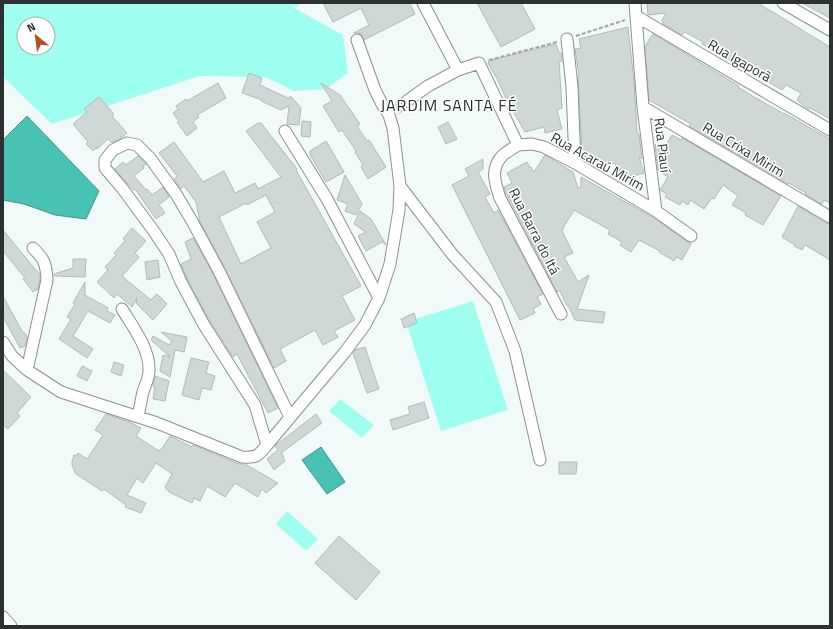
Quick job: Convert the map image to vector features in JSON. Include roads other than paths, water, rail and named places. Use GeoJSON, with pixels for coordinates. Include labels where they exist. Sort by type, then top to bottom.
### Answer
{"type":"FeatureCollection","features":[{"type":"Feature","properties":{"kind":"street"},"geometry":{"type":"LineString","coordinates":[[423,3],[458,70]]}},
{"type":"Feature","properties":{"kind":"street","name":"Rua Piauí"},"geometry":{"type":"LineString","coordinates":[[636,3],[643,107],[656,211]]}},
{"type":"Feature","properties":{"kind":"street"},"geometry":{"type":"LineString","coordinates":[[783,3],[830,30]]}},
{"type":"Feature","properties":{"kind":"street","name":"Rua Igaporã"},"geometry":{"type":"LineString","coordinates":[[636,16],[830,130]]}},
{"type":"Feature","properties":{"kind":"street"},"geometry":{"type":"LineString","coordinates":[[567,39],[572,87],[575,163]]}},
{"type":"Feature","properties":{"kind":"street"},"geometry":{"type":"LineString","coordinates":[[3,342],[12,356],[28,370],[61,392],[138,416],[242,457],[252,458],[258,456],[345,352],[365,325],[379,298],[390,264],[399,210],[400,186],[392,112],[382,104],[375,90],[357,40]]}},
{"type":"Feature","properties":{"kind":"street"},"geometry":{"type":"LineString","coordinates":[[407,101],[428,86],[458,70],[480,62],[518,145]]}},
{"type":"Feature","properties":{"kind":"street","name":"Rua Crixa Mirim"},"geometry":{"type":"LineString","coordinates":[[643,107],[830,217]]}},
{"type":"Feature","properties":{"kind":"street"},"geometry":{"type":"LineString","coordinates":[[285,131],[327,199],[379,298]]}},
{"type":"Feature","properties":{"kind":"street"},"geometry":{"type":"LineString","coordinates":[[267,445],[255,405],[204,325],[181,282],[169,254],[122,188],[105,168],[105,160],[113,150],[127,143],[137,145],[150,158],[176,194],[219,271],[290,417]]}},
{"type":"Feature","properties":{"kind":"street","name":"Rua Acaraú Mirim"},"geometry":{"type":"LineString","coordinates":[[518,145],[532,144],[544,147],[575,163],[656,211]]}},
{"type":"Feature","properties":{"kind":"street","name":"Rua Barra do Itá"},"geometry":{"type":"LineString","coordinates":[[518,145],[502,156],[494,169],[495,182],[500,198],[561,314]]}},
{"type":"Feature","properties":{"kind":"street"},"geometry":{"type":"LineString","coordinates":[[400,186],[452,254],[496,302],[515,351],[540,460]]}},
{"type":"Feature","properties":{"kind":"street"},"geometry":{"type":"LineString","coordinates":[[656,211],[691,236]]}},
{"type":"Feature","properties":{"kind":"street"},"geometry":{"type":"LineString","coordinates":[[28,370],[47,280],[44,261],[33,248]]}},
{"type":"Feature","properties":{"kind":"street"},"geometry":{"type":"LineString","coordinates":[[122,309],[146,352],[149,362],[149,372],[138,416]]}},
{"type":"Feature","properties":{"kind":"street"},"geometry":{"type":"LineString","coordinates":[[3,616],[11,626]]}},
{"type":"Feature","properties":{"kind":"tunnel"},"geometry":{"type":"LineString","coordinates":[[396,110],[407,101]]}},
{"type":"Feature","properties":{"kind":"district","name":"JARDIM SANTA FÉ"},"geometry":{"type":"Point","coordinates":[449,105]}}]}
